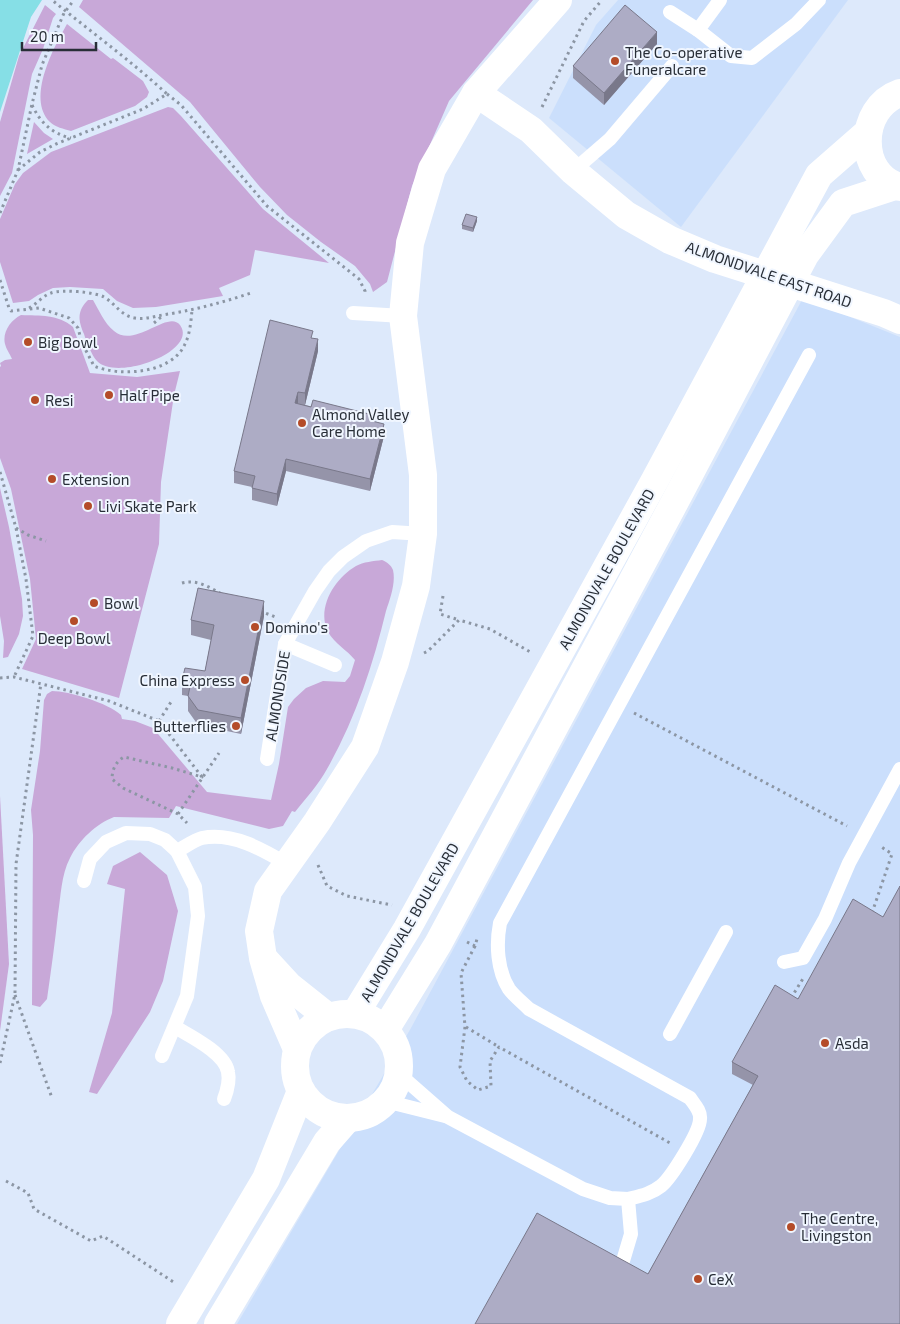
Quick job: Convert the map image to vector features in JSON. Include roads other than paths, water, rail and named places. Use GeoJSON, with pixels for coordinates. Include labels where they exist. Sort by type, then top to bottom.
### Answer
{"type":"FeatureCollection","features":[{"type":"Feature","properties":{"kind":"street"},"geometry":{"type":"LineString","coordinates":[[297,1049],[274,996],[263,958],[259,931],[268,891],[317,822],[365,747],[395,662],[416,586],[423,534],[423,475],[403,316],[410,243],[432,169],[476,93],[558,0]]}},
{"type":"Feature","properties":{"kind":"street","name":"ALMONDVALE EAST ROAD"},"geometry":{"type":"LineString","coordinates":[[476,93],[531,130],[574,171],[626,215],[670,240],[715,259],[884,313],[900,320]]}},
{"type":"Feature","properties":{"kind":"street"},"geometry":{"type":"LineString","coordinates":[[898,187],[880,175],[870,157],[867,133],[872,118],[883,103],[900,93]]}},
{"type":"Feature","properties":{"kind":"street","name":"ALMONDVALE BOULEVARD"},"geometry":{"type":"LineString","coordinates":[[385,1030],[438,944],[780,302],[793,248],[819,175],[867,133]]}},
{"type":"Feature","properties":{"kind":"street","name":"ALMONDVALE BOULEVARD"},"geometry":{"type":"LineString","coordinates":[[355,1014],[407,929],[655,480],[754,295],[793,248],[843,203],[898,187]]}},
{"type":"Feature","properties":{"kind":"street"},"geometry":{"type":"LineString","coordinates":[[263,958],[289,986],[328,1017]]}},
{"type":"Feature","properties":{"kind":"street"},"geometry":{"type":"LineString","coordinates":[[341,1013],[366,1017],[376,1022],[385,1030],[394,1043],[399,1058],[399,1074],[394,1090],[375,1110],[362,1116],[348,1118],[329,1115],[313,1105],[301,1091],[295,1070],[297,1049],[304,1036],[315,1024],[328,1017],[341,1013]]}},
{"type":"Feature","properties":{"kind":"street"},"geometry":{"type":"LineString","coordinates":[[180,1324],[266,1179],[301,1091]]}},
{"type":"Feature","properties":{"kind":"street"},"geometry":{"type":"LineString","coordinates":[[218,1324],[327,1142],[348,1118]]}},
{"type":"Feature","properties":{"kind":"lane"},"geometry":{"type":"LineString","coordinates":[[698,30],[720,0]]}},
{"type":"Feature","properties":{"kind":"lane"},"geometry":{"type":"LineString","coordinates":[[670,12],[698,30],[731,56],[752,58],[796,24],[819,0]]}},
{"type":"Feature","properties":{"kind":"lane"},"geometry":{"type":"LineString","coordinates":[[574,171],[610,140],[672,66]]}},
{"type":"Feature","properties":{"kind":"lane"},"geometry":{"type":"LineString","coordinates":[[359,313],[403,316]]}},
{"type":"Feature","properties":{"kind":"lane"},"geometry":{"type":"LineString","coordinates":[[399,1074],[448,1117],[583,1189],[610,1198],[628,1199],[648,1194],[662,1185],[693,1141],[700,1119],[698,1109],[690,1098],[529,1009],[510,990],[501,971],[498,936],[500,923],[809,355]]}},
{"type":"Feature","properties":{"kind":"lane","name":"ALMONDSIDE"},"geometry":{"type":"LineString","coordinates":[[267,759],[285,644],[294,625],[329,571],[343,557],[366,541],[392,532],[423,534]]}},
{"type":"Feature","properties":{"kind":"lane"},"geometry":{"type":"LineString","coordinates":[[285,644],[335,665]]}},
{"type":"Feature","properties":{"kind":"lane"},"geometry":{"type":"LineString","coordinates":[[784,962],[804,958],[825,919],[849,863],[900,769]]}},
{"type":"Feature","properties":{"kind":"lane"},"geometry":{"type":"LineString","coordinates":[[84,881],[90,859],[106,842],[126,833],[150,834],[165,840],[177,851],[195,887],[198,916],[187,996],[162,1056]]}},
{"type":"Feature","properties":{"kind":"lane"},"geometry":{"type":"LineString","coordinates":[[177,851],[200,838],[220,837],[236,840],[268,853],[287,864]]}},
{"type":"Feature","properties":{"kind":"lane"},"geometry":{"type":"LineString","coordinates":[[670,1034],[726,932]]}},
{"type":"Feature","properties":{"kind":"lane"},"geometry":{"type":"LineString","coordinates":[[175,1027],[210,1049],[222,1060],[228,1071],[228,1086],[224,1099]]}},
{"type":"Feature","properties":{"kind":"lane"},"geometry":{"type":"LineString","coordinates":[[385,1101],[448,1117]]}},
{"type":"Feature","properties":{"kind":"lane"},"geometry":{"type":"LineString","coordinates":[[620,1271],[631,1234],[628,1199]]}},
{"type":"Feature","properties":{"kind":"place","name":"The Co-operative Funeralcare"},"geometry":{"type":"Point","coordinates":[615,61]}},
{"type":"Feature","properties":{"kind":"place","name":"Big Bowl"},"geometry":{"type":"Point","coordinates":[28,342]}},
{"type":"Feature","properties":{"kind":"place","name":"Half Pipe"},"geometry":{"type":"Point","coordinates":[109,395]}},
{"type":"Feature","properties":{"kind":"place","name":"Resi"},"geometry":{"type":"Point","coordinates":[35,400]}},
{"type":"Feature","properties":{"kind":"place","name":"Almond Valley Care Home"},"geometry":{"type":"Point","coordinates":[302,423]}},
{"type":"Feature","properties":{"kind":"place","name":"Extension"},"geometry":{"type":"Point","coordinates":[52,479]}},
{"type":"Feature","properties":{"kind":"place","name":"Livi Skate Park"},"geometry":{"type":"Point","coordinates":[88,506]}},
{"type":"Feature","properties":{"kind":"place","name":"Bowl"},"geometry":{"type":"Point","coordinates":[94,603]}},
{"type":"Feature","properties":{"kind":"place","name":"Deep Bowl"},"geometry":{"type":"Point","coordinates":[74,621]}},
{"type":"Feature","properties":{"kind":"place","name":"Domino's"},"geometry":{"type":"Point","coordinates":[255,627]}},
{"type":"Feature","properties":{"kind":"place","name":"China Express"},"geometry":{"type":"Point","coordinates":[245,680]}},
{"type":"Feature","properties":{"kind":"place","name":"Butterflies"},"geometry":{"type":"Point","coordinates":[236,726]}},
{"type":"Feature","properties":{"kind":"place","name":"Asda"},"geometry":{"type":"Point","coordinates":[825,1043]}},
{"type":"Feature","properties":{"kind":"place","name":"The Centre, Livingston"},"geometry":{"type":"Point","coordinates":[791,1227]}},
{"type":"Feature","properties":{"kind":"place","name":"CeX"},"geometry":{"type":"Point","coordinates":[698,1279]}}]}
